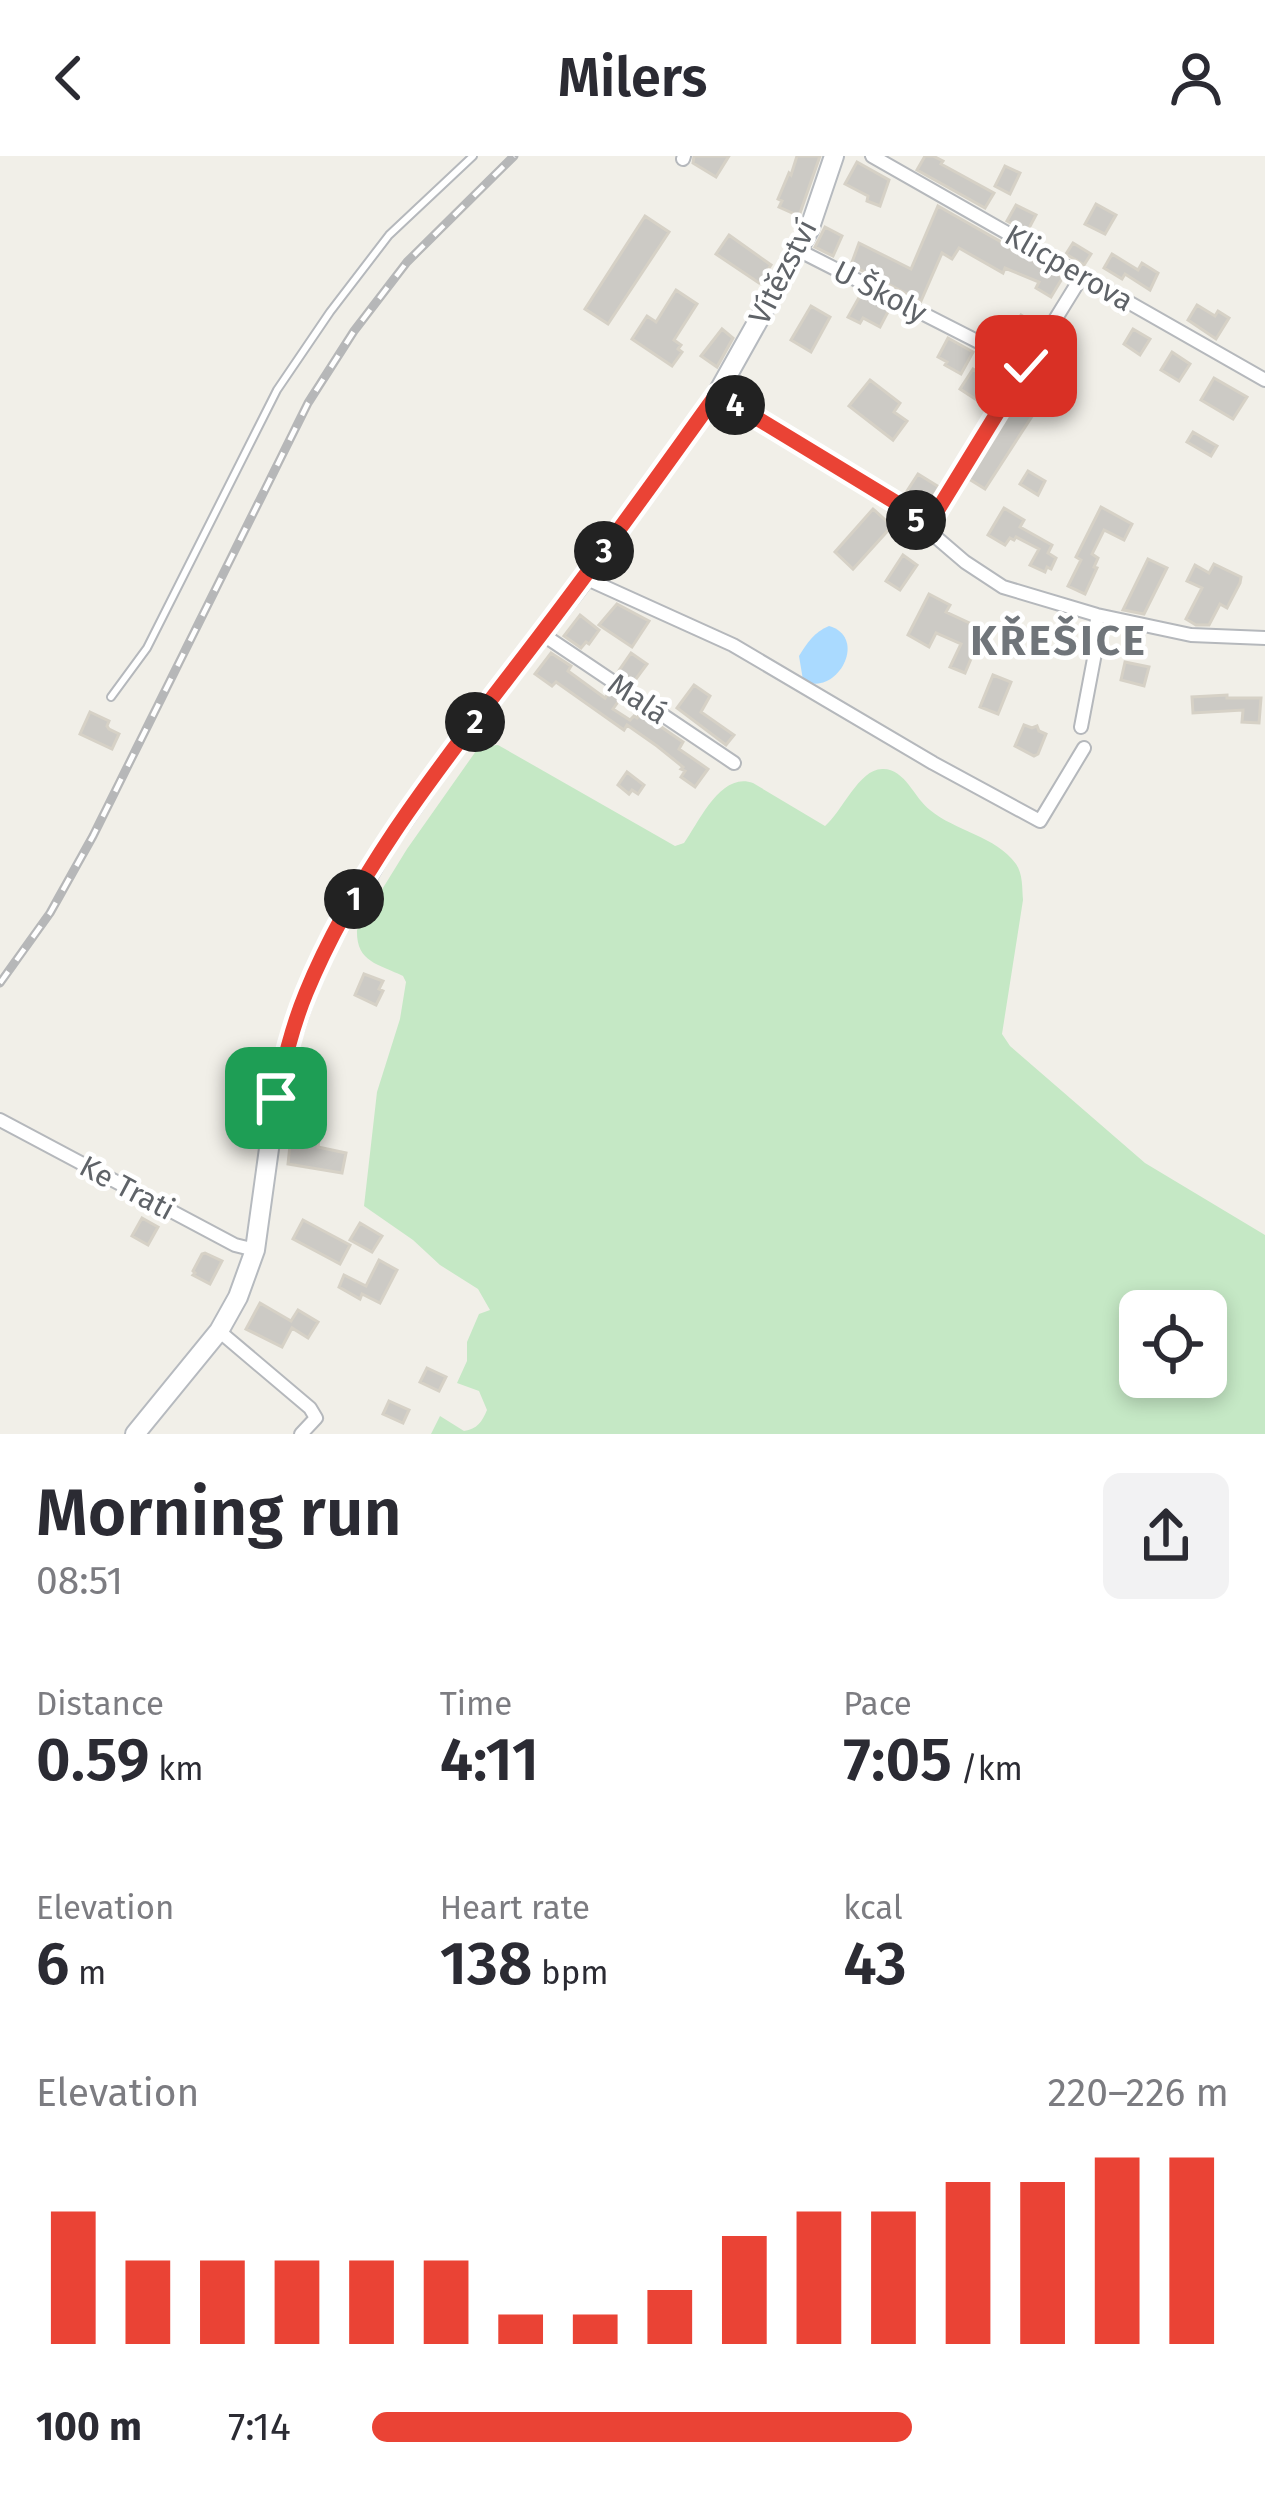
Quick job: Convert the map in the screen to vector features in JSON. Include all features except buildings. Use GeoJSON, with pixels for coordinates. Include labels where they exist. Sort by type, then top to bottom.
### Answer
{"type":"FeatureCollection","features":[{"type":"Feature","properties":{"kind":"main road","name":"Vítězství"},"geometry":{"type":"LineString","coordinates":[[135,1434],[219,1331],[238,1297],[255,1250],[276,1098],[288,1047],[326,948],[384,848],[446,759],[585,578],[717,394],[809,230],[834,156]]}},
{"type":"Feature","properties":{"kind":"street","name":"Klicperova"},"geometry":{"type":"LineString","coordinates":[[872,156],[1265,380]]}},
{"type":"Feature","properties":{"kind":"street","name":"U Školy"},"geometry":{"type":"LineString","coordinates":[[798,250],[1026,366]]}},
{"type":"Feature","properties":{"kind":"street"},"geometry":{"type":"LineString","coordinates":[[926,529],[1082,276]]}},
{"type":"Feature","properties":{"kind":"street"},"geometry":{"type":"LineString","coordinates":[[717,394],[895,502],[965,562],[1003,587],[1097,615],[1191,635],[1265,638]]}},
{"type":"Feature","properties":{"kind":"street"},"geometry":{"type":"LineString","coordinates":[[585,578],[733,645],[1040,821],[1084,748]]}},
{"type":"Feature","properties":{"kind":"street"},"geometry":{"type":"LineString","coordinates":[[1082,727],[1097,615]]}},
{"type":"Feature","properties":{"kind":"street","name":"Malá"},"geometry":{"type":"LineString","coordinates":[[542,634],[734,764]]}},
{"type":"Feature","properties":{"kind":"street","name":"Ke Trati"},"geometry":{"type":"LineString","coordinates":[[0,1120],[235,1245],[255,1250]]}},
{"type":"Feature","properties":{"kind":"street"},"geometry":{"type":"LineString","coordinates":[[219,1331],[310,1408],[316,1418],[301,1434]]}},
{"type":"Feature","properties":{"kind":"lane"},"geometry":{"type":"LineString","coordinates":[[111,697],[147,648],[277,390],[388,235],[473,156]]}},
{"type":"Feature","properties":{"kind":"green space"},"geometry":{"type":"Polygon","coordinates":[[[498,745],[675,846],[684,843],[712,801],[731,784],[753,783],[825,826],[866,776],[890,770],[940,817],[1008,855],[1020,872],[1023,900],[1002,1034],[1010,1046],[1145,1163],[1265,1235],[1265,1434],[431,1434],[440,1416],[464,1431],[476,1427],[487,1410],[479,1391],[457,1383],[479,1314],[490,1310],[478,1289],[364,1206],[377,1092],[400,1019],[406,982],[365,955],[357,930],[476,751],[498,745]]]}},
{"type":"Feature","properties":{"kind":"water"},"geometry":{"type":"Polygon","coordinates":[[[829,626],[847,642],[843,665],[826,681],[803,680],[799,656],[829,626]]]}},
{"type":"Feature","properties":{"kind":"railway"},"geometry":{"type":"LineString","coordinates":[[0,983],[50,913],[93,836],[308,403],[354,331],[407,262],[514,156]]}},
{"type":"Feature","properties":{"kind":"district","name":"KŘEŠICE"},"geometry":{"type":"Point","coordinates":[1059,640]}},
{"type":"Feature","properties":{"kind":"route"},"geometry":{"type":"LineString","coordinates":[[276,1098],[305,996],[326,948],[384,848],[717,394],[895,502],[926,529],[1026,366]]}}]}
